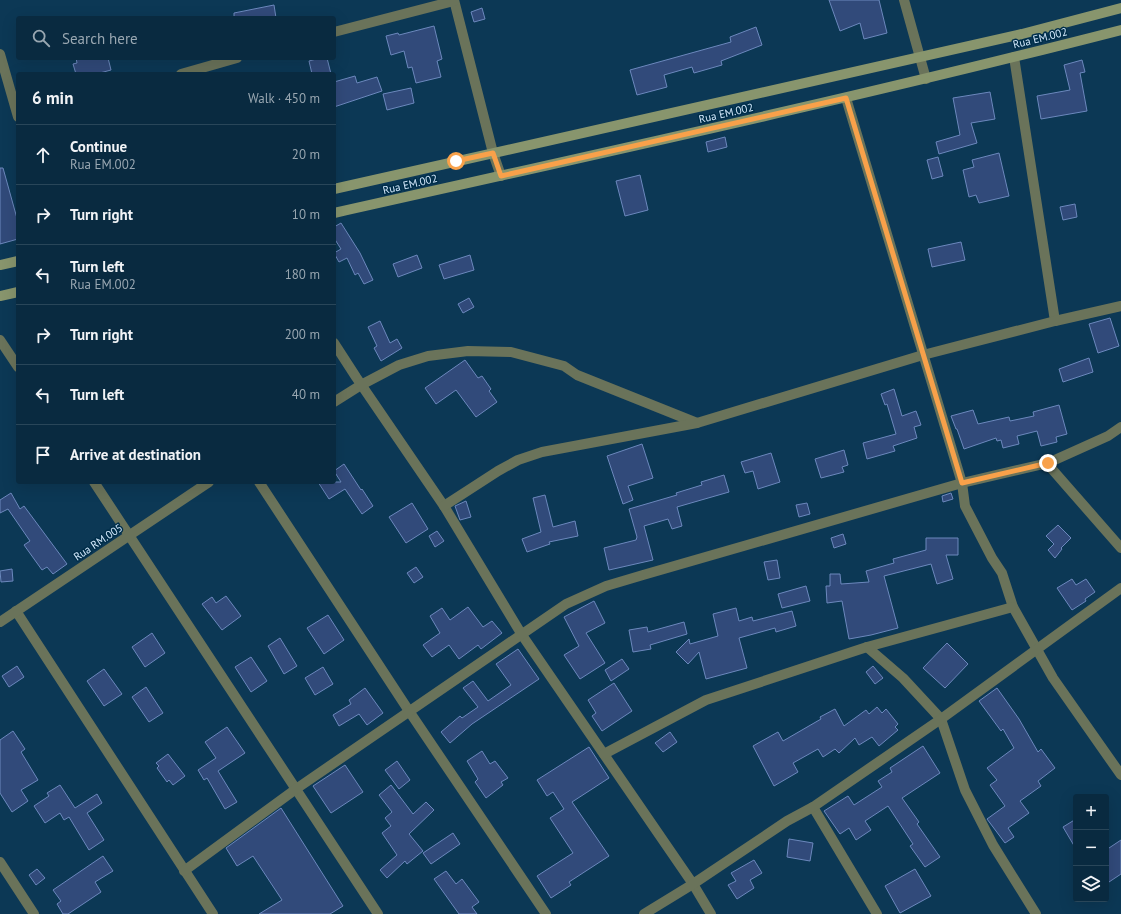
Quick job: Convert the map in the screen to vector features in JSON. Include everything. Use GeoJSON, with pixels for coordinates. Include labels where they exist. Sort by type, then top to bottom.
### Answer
{"type":"FeatureCollection","features":[{"type":"Feature","properties":{"kind":"street"},"geometry":{"type":"LineString","coordinates":[[904,0],[926,79]]}},
{"type":"Feature","properties":{"kind":"street"},"geometry":{"type":"LineString","coordinates":[[336,31],[454,1],[493,153],[501,176]]}},
{"type":"Feature","properties":{"kind":"street","name":"Rua EM.002"},"geometry":{"type":"LineString","coordinates":[[336,189],[1022,34],[1121,8]]}},
{"type":"Feature","properties":{"kind":"street","name":"Rua EM.002"},"geometry":{"type":"LineString","coordinates":[[336,213],[846,98],[1121,30]]}},
{"type":"Feature","properties":{"kind":"street"},"geometry":{"type":"LineString","coordinates":[[0,54],[16,110]]}},
{"type":"Feature","properties":{"kind":"street"},"geometry":{"type":"LineString","coordinates":[[1014,57],[1054,320]]}},
{"type":"Feature","properties":{"kind":"street"},"geometry":{"type":"LineString","coordinates":[[188,72],[230,60]]}},
{"type":"Feature","properties":{"kind":"street"},"geometry":{"type":"LineString","coordinates":[[846,98],[962,483],[965,506],[992,558],[1002,573],[1013,607],[1053,678],[1121,775]]}},
{"type":"Feature","properties":{"kind":"street"},"geometry":{"type":"LineString","coordinates":[[0,265],[16,261]]}},
{"type":"Feature","properties":{"kind":"street"},"geometry":{"type":"LineString","coordinates":[[0,296],[16,292]]}},
{"type":"Feature","properties":{"kind":"street"},"geometry":{"type":"LineString","coordinates":[[444,506],[498,471],[518,460],[542,452],[697,423],[923,355],[1054,320],[1121,306]]}},
{"type":"Feature","properties":{"kind":"street"},"geometry":{"type":"LineString","coordinates":[[0,340],[16,364]]}},
{"type":"Feature","properties":{"kind":"street"},"geometry":{"type":"LineString","coordinates":[[336,346],[444,506],[522,635],[694,884],[711,914]]}},
{"type":"Feature","properties":{"kind":"street"},"geometry":{"type":"LineString","coordinates":[[336,401],[361,385],[399,365],[428,356],[468,351],[511,352],[564,366],[577,375],[697,423]]}},
{"type":"Feature","properties":{"kind":"street"},"geometry":{"type":"LineString","coordinates":[[184,871],[296,789],[566,604],[606,586],[962,483],[1048,463],[1108,436],[1121,428]]}},
{"type":"Feature","properties":{"kind":"street"},"geometry":{"type":"LineString","coordinates":[[1048,463],[1121,548]]}},
{"type":"Feature","properties":{"kind":"street"},"geometry":{"type":"LineString","coordinates":[[95,484],[378,914]]}},
{"type":"Feature","properties":{"kind":"street","name":"Rua RM.005"},"geometry":{"type":"LineString","coordinates":[[0,622],[206,484]]}},
{"type":"Feature","properties":{"kind":"street"},"geometry":{"type":"LineString","coordinates":[[260,484],[409,711],[546,914]]}},
{"type":"Feature","properties":{"kind":"street"},"geometry":{"type":"LineString","coordinates":[[644,914],[694,884],[787,821],[813,807],[941,719],[1121,588]]}},
{"type":"Feature","properties":{"kind":"street"},"geometry":{"type":"LineString","coordinates":[[604,754],[706,700],[867,647],[1013,607]]}},
{"type":"Feature","properties":{"kind":"street"},"geometry":{"type":"LineString","coordinates":[[16,611],[213,914]]}},
{"type":"Feature","properties":{"kind":"street"},"geometry":{"type":"LineString","coordinates":[[867,647],[903,678],[941,719],[965,790],[993,845],[1036,914]]}},
{"type":"Feature","properties":{"kind":"street"},"geometry":{"type":"LineString","coordinates":[[813,807],[877,914]]}},
{"type":"Feature","properties":{"kind":"street"},"geometry":{"type":"LineString","coordinates":[[0,862],[34,914]]}},
{"type":"Feature","properties":{"kind":"building"},"geometry":{"type":"Polygon","coordinates":[[[829,0],[879,0],[887,33],[864,39],[860,23],[840,31],[829,0]]]}},
{"type":"Feature","properties":{"kind":"building"},"geometry":{"type":"Polygon","coordinates":[[[274,5],[276,16],[234,16],[234,13],[274,5]]]}},
{"type":"Feature","properties":{"kind":"building"},"geometry":{"type":"Polygon","coordinates":[[[482,8],[485,19],[474,22],[471,12],[482,8]]]}},
{"type":"Feature","properties":{"kind":"building"},"geometry":{"type":"Polygon","coordinates":[[[434,26],[442,59],[437,61],[441,77],[416,83],[412,67],[408,68],[404,51],[391,55],[386,36],[398,33],[399,35],[434,26]]]}},
{"type":"Feature","properties":{"kind":"building"},"geometry":{"type":"Polygon","coordinates":[[[756,27],[762,45],[721,61],[722,65],[694,73],[692,67],[664,75],[667,87],[637,95],[630,70],[731,42],[730,37],[756,27]]]}},
{"type":"Feature","properties":{"kind":"building"},"geometry":{"type":"Polygon","coordinates":[[[76,60],[108,60],[111,70],[104,72],[75,72],[73,64],[77,63],[76,60]]]}},
{"type":"Feature","properties":{"kind":"building"},"geometry":{"type":"Polygon","coordinates":[[[328,60],[330,72],[312,72],[309,61],[328,60]]]}},
{"type":"Feature","properties":{"kind":"building"},"geometry":{"type":"Polygon","coordinates":[[[1082,60],[1085,72],[1080,73],[1087,111],[1041,119],[1037,96],[1070,90],[1064,65],[1082,60]]]}},
{"type":"Feature","properties":{"kind":"building"},"geometry":{"type":"Polygon","coordinates":[[[355,76],[357,83],[377,77],[382,91],[336,106],[336,81],[355,76]]]}},
{"type":"Feature","properties":{"kind":"building"},"geometry":{"type":"Polygon","coordinates":[[[411,88],[414,103],[387,110],[383,94],[411,88]]]}},
{"type":"Feature","properties":{"kind":"building"},"geometry":{"type":"Polygon","coordinates":[[[990,92],[995,119],[971,123],[977,143],[939,154],[936,142],[960,135],[953,98],[990,92]]]}},
{"type":"Feature","properties":{"kind":"building"},"geometry":{"type":"Polygon","coordinates":[[[725,137],[727,147],[708,152],[706,142],[725,137]]]}},
{"type":"Feature","properties":{"kind":"building"},"geometry":{"type":"Polygon","coordinates":[[[999,153],[1009,196],[979,203],[976,195],[969,197],[963,170],[974,167],[972,160],[999,153]]]}},
{"type":"Feature","properties":{"kind":"building"},"geometry":{"type":"Polygon","coordinates":[[[938,157],[943,176],[932,179],[927,160],[938,157]]]}},
{"type":"Feature","properties":{"kind":"building"},"geometry":{"type":"Polygon","coordinates":[[[0,168],[3,168],[16,215],[16,240],[0,244],[0,168]]]}},
{"type":"Feature","properties":{"kind":"building"},"geometry":{"type":"Polygon","coordinates":[[[640,175],[648,210],[625,216],[616,181],[640,175]]]}},
{"type":"Feature","properties":{"kind":"building"},"geometry":{"type":"Polygon","coordinates":[[[1075,204],[1077,217],[1063,220],[1060,207],[1075,204]]]}},
{"type":"Feature","properties":{"kind":"building"},"geometry":{"type":"Polygon","coordinates":[[[341,223],[360,253],[373,280],[364,284],[358,273],[355,275],[347,258],[339,262],[336,257],[336,252],[341,249],[336,241],[336,226],[341,223]]]}},
{"type":"Feature","properties":{"kind":"building"},"geometry":{"type":"Polygon","coordinates":[[[961,242],[965,260],[932,267],[928,249],[961,242]]]}},
{"type":"Feature","properties":{"kind":"building"},"geometry":{"type":"Polygon","coordinates":[[[417,255],[422,268],[398,277],[393,264],[417,255]]]}},
{"type":"Feature","properties":{"kind":"building"},"geometry":{"type":"Polygon","coordinates":[[[470,255],[474,270],[444,279],[439,265],[470,255]]]}},
{"type":"Feature","properties":{"kind":"building"},"geometry":{"type":"Polygon","coordinates":[[[469,298],[474,307],[463,313],[458,304],[469,298]]]}},
{"type":"Feature","properties":{"kind":"building"},"geometry":{"type":"Polygon","coordinates":[[[1110,318],[1119,346],[1098,353],[1089,324],[1110,318]]]}},
{"type":"Feature","properties":{"kind":"building"},"geometry":{"type":"Polygon","coordinates":[[[380,321],[390,343],[397,339],[402,348],[381,361],[374,348],[377,346],[368,327],[380,321]]]}},
{"type":"Feature","properties":{"kind":"building"},"geometry":{"type":"Polygon","coordinates":[[[1089,358],[1093,372],[1063,382],[1059,369],[1089,358]]]}},
{"type":"Feature","properties":{"kind":"building"},"geometry":{"type":"Polygon","coordinates":[[[465,360],[478,378],[482,376],[491,389],[489,391],[497,402],[476,417],[456,390],[436,404],[425,388],[465,360]]]}},
{"type":"Feature","properties":{"kind":"building"},"geometry":{"type":"Polygon","coordinates":[[[894,389],[902,416],[916,411],[921,425],[914,427],[917,438],[893,446],[895,451],[867,459],[863,443],[896,434],[887,404],[885,405],[881,394],[894,389]]]}},
{"type":"Feature","properties":{"kind":"building"},"geometry":{"type":"Polygon","coordinates":[[[1059,405],[1067,434],[1056,437],[1057,442],[1041,446],[1037,431],[1017,436],[1019,444],[1003,448],[1001,440],[997,441],[996,438],[964,449],[951,416],[973,410],[978,424],[1009,417],[1010,421],[1034,416],[1033,412],[1059,405]]]}},
{"type":"Feature","properties":{"kind":"building"},"geometry":{"type":"Polygon","coordinates":[[[642,444],[653,478],[628,486],[633,500],[623,504],[607,456],[642,444]]]}},
{"type":"Feature","properties":{"kind":"building"},"geometry":{"type":"Polygon","coordinates":[[[844,450],[848,465],[842,467],[844,472],[821,478],[815,459],[844,450]]]}},
{"type":"Feature","properties":{"kind":"building"},"geometry":{"type":"Polygon","coordinates":[[[771,453],[780,482],[758,489],[753,471],[745,473],[741,462],[771,453]]]}},
{"type":"Feature","properties":{"kind":"building"},"geometry":{"type":"Polygon","coordinates":[[[344,464],[373,506],[362,514],[345,489],[329,499],[319,484],[336,484],[336,482],[341,482],[336,474],[336,470],[344,464]]]}},
{"type":"Feature","properties":{"kind":"building"},"geometry":{"type":"Polygon","coordinates":[[[724,475],[729,492],[677,507],[682,526],[672,529],[668,519],[644,526],[653,560],[609,570],[604,548],[636,540],[637,537],[629,509],[677,495],[676,493],[702,485],[701,482],[724,475]]]}},
{"type":"Feature","properties":{"kind":"building"},"geometry":{"type":"Polygon","coordinates":[[[11,493],[20,509],[24,506],[67,564],[53,574],[47,567],[42,570],[24,545],[30,541],[8,509],[0,513],[0,500],[11,493]]]}},
{"type":"Feature","properties":{"kind":"building"},"geometry":{"type":"Polygon","coordinates":[[[951,493],[953,499],[943,502],[942,496],[951,493]]]}},
{"type":"Feature","properties":{"kind":"building"},"geometry":{"type":"Polygon","coordinates":[[[545,495],[553,527],[575,521],[578,536],[549,542],[550,544],[527,552],[522,539],[541,532],[533,498],[545,495]]]}},
{"type":"Feature","properties":{"kind":"building"},"geometry":{"type":"Polygon","coordinates":[[[466,501],[471,517],[460,520],[455,506],[466,501]]]}},
{"type":"Feature","properties":{"kind":"building"},"geometry":{"type":"Polygon","coordinates":[[[412,503],[428,529],[406,543],[389,517],[412,503]]]}},
{"type":"Feature","properties":{"kind":"building"},"geometry":{"type":"Polygon","coordinates":[[[807,503],[810,514],[799,517],[796,505],[807,503]]]}},
{"type":"Feature","properties":{"kind":"building"},"geometry":{"type":"Polygon","coordinates":[[[1058,525],[1071,538],[1061,548],[1062,549],[1055,558],[1048,550],[1054,544],[1046,536],[1058,525]]]}},
{"type":"Feature","properties":{"kind":"building"},"geometry":{"type":"Polygon","coordinates":[[[437,531],[444,541],[435,547],[429,536],[437,531]]]}},
{"type":"Feature","properties":{"kind":"building"},"geometry":{"type":"Polygon","coordinates":[[[843,534],[846,544],[834,548],[831,538],[843,534]]]}},
{"type":"Feature","properties":{"kind":"building"},"geometry":{"type":"Polygon","coordinates":[[[926,538],[958,538],[958,555],[946,555],[953,579],[937,584],[931,564],[884,576],[898,628],[849,639],[842,601],[827,603],[826,586],[830,586],[830,574],[840,574],[841,584],[869,582],[866,571],[894,563],[893,559],[926,550],[926,538]]]}},
{"type":"Feature","properties":{"kind":"building"},"geometry":{"type":"Polygon","coordinates":[[[777,560],[780,578],[768,580],[764,562],[777,560]]]}},
{"type":"Feature","properties":{"kind":"building"},"geometry":{"type":"Polygon","coordinates":[[[416,567],[423,577],[414,583],[407,573],[416,567]]]}},
{"type":"Feature","properties":{"kind":"building"},"geometry":{"type":"Polygon","coordinates":[[[12,569],[13,581],[1,582],[0,571],[12,569]]]}},
{"type":"Feature","properties":{"kind":"building"},"geometry":{"type":"Polygon","coordinates":[[[1072,579],[1076,585],[1086,579],[1095,592],[1085,599],[1086,601],[1072,610],[1057,588],[1072,579]]]}},
{"type":"Feature","properties":{"kind":"building"},"geometry":{"type":"Polygon","coordinates":[[[806,586],[810,601],[782,608],[778,594],[806,586]]]}},
{"type":"Feature","properties":{"kind":"building"},"geometry":{"type":"Polygon","coordinates":[[[226,596],[241,616],[222,630],[202,604],[212,597],[216,603],[226,596]]]}},
{"type":"Feature","properties":{"kind":"building"},"geometry":{"type":"Polygon","coordinates":[[[594,601],[605,623],[586,633],[605,663],[580,679],[564,655],[579,646],[564,617],[594,601]]]}},
{"type":"Feature","properties":{"kind":"building"},"geometry":{"type":"Polygon","coordinates":[[[468,607],[483,627],[492,621],[502,633],[481,649],[478,645],[459,659],[449,645],[432,657],[423,645],[440,633],[430,616],[442,608],[450,620],[468,607]]]}},
{"type":"Feature","properties":{"kind":"building"},"geometry":{"type":"Polygon","coordinates":[[[736,608],[739,621],[752,617],[753,621],[792,611],[796,626],[776,632],[775,628],[739,638],[747,668],[706,679],[699,652],[688,664],[676,652],[689,639],[690,644],[718,636],[713,614],[736,608]]]}},
{"type":"Feature","properties":{"kind":"building"},"geometry":{"type":"Polygon","coordinates":[[[328,615],[344,640],[324,654],[307,628],[328,615]]]}},
{"type":"Feature","properties":{"kind":"building"},"geometry":{"type":"Polygon","coordinates":[[[684,622],[687,634],[650,645],[651,649],[633,652],[629,630],[647,627],[648,632],[684,622]]]}},
{"type":"Feature","properties":{"kind":"building"},"geometry":{"type":"Polygon","coordinates":[[[152,633],[165,653],[145,667],[132,647],[152,633]]]}},
{"type":"Feature","properties":{"kind":"building"},"geometry":{"type":"Polygon","coordinates":[[[280,638],[297,666],[284,674],[268,646],[280,638]]]}},
{"type":"Feature","properties":{"kind":"building"},"geometry":{"type":"Polygon","coordinates":[[[947,643],[968,664],[945,688],[923,668],[947,643]]]}},
{"type":"Feature","properties":{"kind":"building"},"geometry":{"type":"Polygon","coordinates":[[[518,649],[539,679],[472,724],[450,743],[441,732],[460,716],[462,718],[478,707],[463,688],[473,681],[488,701],[511,685],[496,664],[518,649]]]}},
{"type":"Feature","properties":{"kind":"building"},"geometry":{"type":"Polygon","coordinates":[[[251,657],[267,681],[251,692],[235,667],[251,657]]]}},
{"type":"Feature","properties":{"kind":"building"},"geometry":{"type":"Polygon","coordinates":[[[622,659],[629,669],[611,681],[605,670],[622,659]]]}},
{"type":"Feature","properties":{"kind":"building"},"geometry":{"type":"Polygon","coordinates":[[[17,666],[24,677],[9,687],[2,676],[17,666]]]}},
{"type":"Feature","properties":{"kind":"building"},"geometry":{"type":"Polygon","coordinates":[[[873,666],[883,678],[875,684],[866,672],[873,666]]]}},
{"type":"Feature","properties":{"kind":"building"},"geometry":{"type":"Polygon","coordinates":[[[323,667],[333,684],[315,695],[305,678],[323,667]]]}},
{"type":"Feature","properties":{"kind":"building"},"geometry":{"type":"Polygon","coordinates":[[[104,669],[122,694],[104,706],[87,681],[104,669]]]}},
{"type":"Feature","properties":{"kind":"building"},"geometry":{"type":"Polygon","coordinates":[[[614,683],[632,711],[602,731],[592,716],[596,713],[588,700],[614,683]]]}},
{"type":"Feature","properties":{"kind":"building"},"geometry":{"type":"Polygon","coordinates":[[[146,687],[163,713],[149,722],[132,697],[146,687]]]}},
{"type":"Feature","properties":{"kind":"building"},"geometry":{"type":"Polygon","coordinates":[[[365,688],[383,713],[367,725],[359,714],[339,726],[333,715],[351,704],[349,700],[365,688]]]}},
{"type":"Feature","properties":{"kind":"building"},"geometry":{"type":"Polygon","coordinates":[[[997,688],[1019,719],[1038,752],[1041,749],[1055,768],[1038,781],[1041,786],[1020,801],[1029,813],[1008,828],[1014,837],[1005,843],[987,819],[1005,806],[990,785],[997,780],[987,768],[1014,748],[1003,729],[1001,731],[979,701],[997,688]]]}},
{"type":"Feature","properties":{"kind":"building"},"geometry":{"type":"Polygon","coordinates":[[[877,707],[882,713],[886,709],[898,724],[895,727],[898,730],[879,746],[872,737],[859,745],[855,738],[839,753],[835,749],[823,757],[818,749],[793,763],[798,772],[774,786],[753,746],[778,732],[783,741],[835,709],[844,726],[866,710],[869,714],[877,707]]]}},
{"type":"Feature","properties":{"kind":"building"},"geometry":{"type":"Polygon","coordinates":[[[227,727],[245,753],[218,771],[237,802],[225,809],[207,778],[204,780],[198,770],[216,758],[205,742],[227,727]]]}},
{"type":"Feature","properties":{"kind":"building"},"geometry":{"type":"Polygon","coordinates":[[[13,731],[25,749],[21,752],[38,780],[21,790],[28,801],[12,812],[0,793],[0,740],[13,731]]]}},
{"type":"Feature","properties":{"kind":"building"},"geometry":{"type":"Polygon","coordinates":[[[670,732],[677,742],[663,752],[655,743],[670,732]]]}},
{"type":"Feature","properties":{"kind":"building"},"geometry":{"type":"Polygon","coordinates":[[[923,746],[940,773],[902,798],[919,822],[917,824],[940,857],[925,867],[910,846],[913,844],[888,806],[865,821],[871,830],[856,840],[849,828],[840,834],[824,811],[848,796],[854,805],[882,787],[878,781],[892,772],[890,768],[923,746]]]}},
{"type":"Feature","properties":{"kind":"building"},"geometry":{"type":"Polygon","coordinates":[[[589,747],[609,778],[572,802],[609,856],[569,882],[571,885],[551,898],[537,876],[573,853],[550,818],[564,809],[553,792],[547,796],[537,780],[589,747]]]}},
{"type":"Feature","properties":{"kind":"building"},"geometry":{"type":"Polygon","coordinates":[[[482,751],[490,764],[495,761],[508,778],[501,782],[503,785],[486,798],[475,782],[478,779],[467,761],[482,751]]]}},
{"type":"Feature","properties":{"kind":"building"},"geometry":{"type":"Polygon","coordinates":[[[168,754],[185,776],[173,785],[169,780],[167,782],[157,768],[159,766],[156,763],[168,754]]]}},
{"type":"Feature","properties":{"kind":"building"},"geometry":{"type":"Polygon","coordinates":[[[397,761],[410,780],[399,789],[385,770],[397,761]]]}},
{"type":"Feature","properties":{"kind":"building"},"geometry":{"type":"Polygon","coordinates":[[[345,765],[363,792],[331,813],[313,786],[345,765]]]}},
{"type":"Feature","properties":{"kind":"building"},"geometry":{"type":"Polygon","coordinates":[[[60,785],[75,808],[97,794],[102,803],[87,813],[104,840],[89,850],[69,817],[64,820],[60,813],[45,823],[34,806],[49,796],[47,793],[60,785]]]}},
{"type":"Feature","properties":{"kind":"building"},"geometry":{"type":"Polygon","coordinates":[[[391,785],[413,814],[426,802],[434,810],[409,834],[423,851],[407,864],[405,861],[387,878],[380,870],[397,855],[382,833],[391,826],[385,818],[392,812],[379,795],[391,785]]]}},
{"type":"Feature","properties":{"kind":"building"},"geometry":{"type":"Polygon","coordinates":[[[281,808],[343,906],[330,914],[259,914],[282,900],[253,856],[237,866],[226,848],[281,808]]]}},
{"type":"Feature","properties":{"kind":"building"},"geometry":{"type":"Polygon","coordinates":[[[1073,821],[1073,844],[1063,827],[1073,821]]]}},
{"type":"Feature","properties":{"kind":"building"},"geometry":{"type":"Polygon","coordinates":[[[453,833],[460,844],[431,864],[423,853],[453,833]]]}},
{"type":"Feature","properties":{"kind":"building"},"geometry":{"type":"Polygon","coordinates":[[[789,839],[813,843],[810,861],[787,857],[789,839]]]}},
{"type":"Feature","properties":{"kind":"building"},"geometry":{"type":"Polygon","coordinates":[[[1121,840],[1121,874],[1109,882],[1109,866],[1109,848],[1121,840]]]}},
{"type":"Feature","properties":{"kind":"building"},"geometry":{"type":"Polygon","coordinates":[[[103,856],[113,871],[95,882],[101,892],[68,914],[63,914],[57,904],[61,901],[53,890],[103,856]]]}},
{"type":"Feature","properties":{"kind":"building"},"geometry":{"type":"Polygon","coordinates":[[[754,860],[762,873],[750,880],[754,888],[737,899],[728,885],[736,881],[731,873],[754,860]]]}},
{"type":"Feature","properties":{"kind":"building"},"geometry":{"type":"Polygon","coordinates":[[[37,869],[45,878],[36,885],[29,875],[37,869]]]}},
{"type":"Feature","properties":{"kind":"building"},"geometry":{"type":"Polygon","coordinates":[[[915,869],[931,896],[900,913],[885,886],[915,869]]]}},
{"type":"Feature","properties":{"kind":"building"},"geometry":{"type":"Polygon","coordinates":[[[446,871],[456,884],[462,879],[479,902],[472,907],[477,914],[459,914],[434,879],[446,871]]]}},
{"type":"Feature","properties":{"kind":"route"},"geometry":{"type":"LineString","coordinates":[[456,161],[493,153],[501,176],[846,98],[962,483],[1048,463]]}}]}
